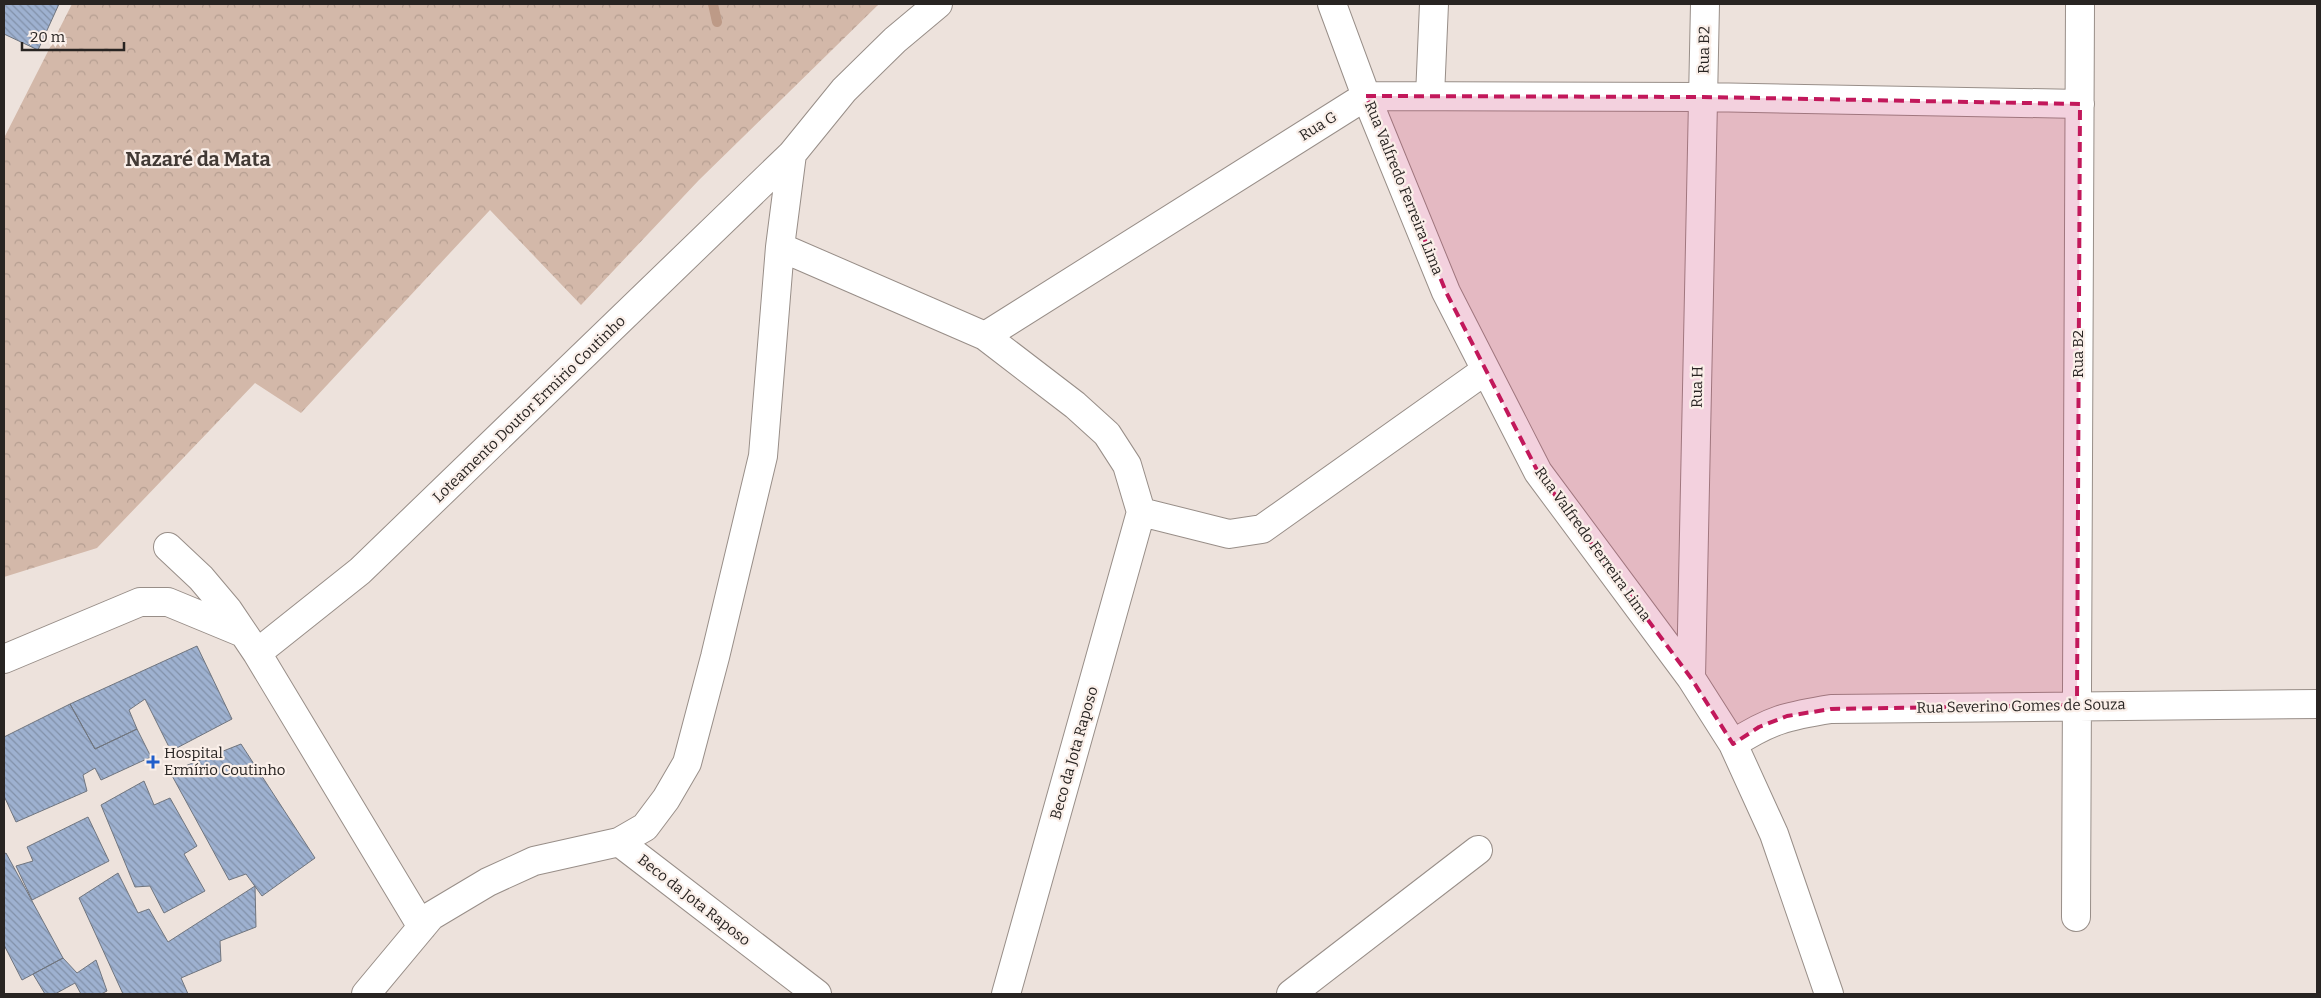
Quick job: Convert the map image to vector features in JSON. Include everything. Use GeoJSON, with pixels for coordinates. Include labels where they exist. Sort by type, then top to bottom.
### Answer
{"type":"FeatureCollection","features":[{"type":"Feature","properties":{"kind":"street","name":"Loteamento Doutor Ermirio Coutinho"},"geometry":{"type":"LineString","coordinates":[[250,643],[360,571],[792,154],[844,90],[895,40],[938,4]]}},
{"type":"Feature","properties":{"kind":"street","name":"Rua Valfredo Ferreira Lima"},"geometry":{"type":"LineString","coordinates":[[1332,4],[1366,96],[1446,292],[1538,472],[1692,678],[1733,744],[1774,834],[1829,994]]}},
{"type":"Feature","properties":{"kind":"street"},"geometry":{"type":"LineString","coordinates":[[1430,96],[1434,4]]}},
{"type":"Feature","properties":{"kind":"street","name":"Rua B2"},"geometry":{"type":"LineString","coordinates":[[1703,96],[1705,4]]}},
{"type":"Feature","properties":{"kind":"street","name":"Rua B2"},"geometry":{"type":"LineString","coordinates":[[2076,917],[2080,4]]}},
{"type":"Feature","properties":{"kind":"street"},"geometry":{"type":"LineString","coordinates":[[1366,96],[1703,96],[2080,104]]}},
{"type":"Feature","properties":{"kind":"street","name":"Rua G"},"geometry":{"type":"LineString","coordinates":[[985,336],[1366,96]]}},
{"type":"Feature","properties":{"kind":"street","name":"Rua H"},"geometry":{"type":"LineString","coordinates":[[1692,678],[1703,96]]}},
{"type":"Feature","properties":{"kind":"street"},"geometry":{"type":"LineString","coordinates":[[366,994],[430,916],[488,882],[534,861],[619,842],[645,827],[666,799],[687,763],[763,456],[780,247],[792,154]]}},
{"type":"Feature","properties":{"kind":"street"},"geometry":{"type":"LineString","coordinates":[[780,247],[985,336],[1075,406],[1107,434],[1127,465],[1142,512],[1229,534],[1262,529],[1486,370]]}},
{"type":"Feature","properties":{"kind":"street","name":"Beco da Jota Raposo"},"geometry":{"type":"LineString","coordinates":[[1006,994],[1142,512]]}},
{"type":"Feature","properties":{"kind":"street"},"geometry":{"type":"LineString","coordinates":[[168,547],[201,578],[228,610],[250,643],[422,927]]}},
{"type":"Feature","properties":{"kind":"street"},"geometry":{"type":"LineString","coordinates":[[4,659],[140,602],[168,602],[250,643]]}},
{"type":"Feature","properties":{"kind":"street","name":"Rua Severino Gomes de Souza"},"geometry":{"type":"LineString","coordinates":[[1733,744],[1759,727],[1787,716],[1830,709],[2317,704]]}},
{"type":"Feature","properties":{"kind":"street","name":"Beco da Jota Raposo"},"geometry":{"type":"LineString","coordinates":[[619,842],[817,994]]}},
{"type":"Feature","properties":{"kind":"street"},"geometry":{"type":"LineString","coordinates":[[1291,994],[1478,850]]}},
{"type":"Feature","properties":{"kind":"highlighted area"},"geometry":{"type":"Polygon","coordinates":[[[1366,96],[1703,97],[2080,104],[2077,705],[1831,709],[1787,716],[1759,727],[1733,744],[1691,678],[1538,472],[1446,292],[1366,96]]]}},
{"type":"Feature","properties":{"kind":"green space"},"geometry":{"type":"Polygon","coordinates":[[[72,4],[879,4],[699,180],[581,305],[490,210],[301,413],[255,383],[97,548],[4,577],[4,138],[72,4]]]}},
{"type":"Feature","properties":{"kind":"building"},"geometry":{"type":"Polygon","coordinates":[[[4,4],[59,4],[38,50],[4,34],[4,4]]]}},
{"type":"Feature","properties":{"kind":"building"},"geometry":{"type":"Polygon","coordinates":[[[197,646],[232,719],[171,751],[145,699],[129,710],[137,729],[95,749],[70,704],[197,646]]]}},
{"type":"Feature","properties":{"kind":"building"},"geometry":{"type":"Polygon","coordinates":[[[70,704],[95,749],[137,729],[151,757],[101,780],[95,768],[83,775],[87,791],[16,822],[4,796],[4,737],[70,704]]]}},
{"type":"Feature","properties":{"kind":"building"},"geometry":{"type":"Polygon","coordinates":[[[241,744],[315,858],[262,896],[246,874],[229,880],[170,772],[241,744]]]}},
{"type":"Feature","properties":{"kind":"building"},"geometry":{"type":"Polygon","coordinates":[[[144,781],[154,805],[170,798],[197,846],[184,854],[205,891],[164,913],[150,886],[135,887],[101,805],[144,781]]]}},
{"type":"Feature","properties":{"kind":"building"},"geometry":{"type":"Polygon","coordinates":[[[88,817],[109,861],[32,900],[16,866],[33,861],[27,847],[88,817]]]}},
{"type":"Feature","properties":{"kind":"building"},"geometry":{"type":"Polygon","coordinates":[[[6,853],[63,958],[22,980],[4,945],[4,854],[6,853]]]}},
{"type":"Feature","properties":{"kind":"building"},"geometry":{"type":"Polygon","coordinates":[[[118,873],[138,913],[149,909],[168,942],[255,886],[256,927],[220,941],[221,961],[181,978],[188,994],[123,994],[79,898],[118,873]]]}},
{"type":"Feature","properties":{"kind":"building"},"geometry":{"type":"Polygon","coordinates":[[[63,958],[77,973],[96,960],[107,991],[101,994],[81,994],[75,983],[55,994],[45,994],[33,974],[63,958]]]}},
{"type":"Feature","properties":{"kind":"waterway"},"geometry":{"type":"LineString","coordinates":[[713,4],[717,22]]}},
{"type":"Feature","properties":{"kind":"place","name":"Hospital Ermírio Coutinho"},"geometry":{"type":"Point","coordinates":[153,762]}},
{"type":"Feature","properties":{"kind":"district","name":"Nazaré da Mata"},"geometry":{"type":"Point","coordinates":[198,159]}}]}
